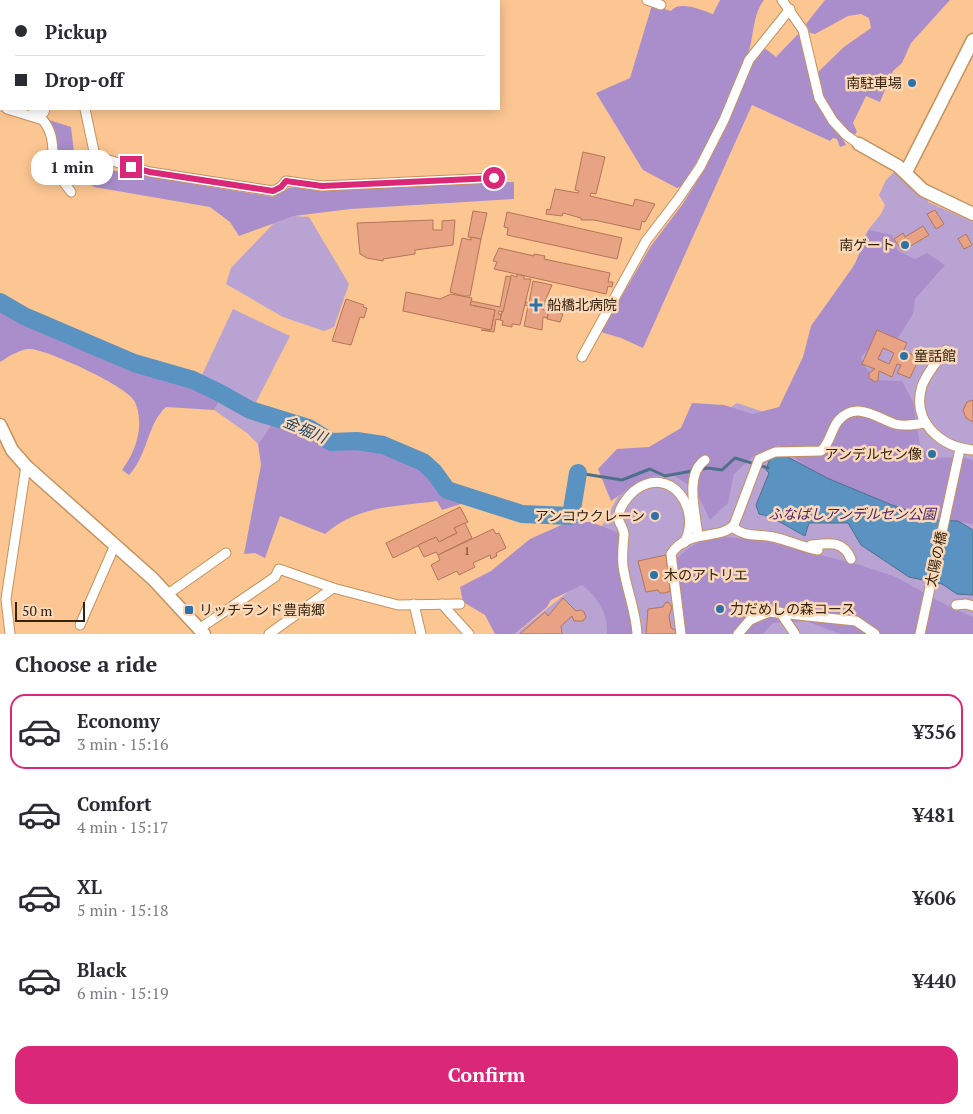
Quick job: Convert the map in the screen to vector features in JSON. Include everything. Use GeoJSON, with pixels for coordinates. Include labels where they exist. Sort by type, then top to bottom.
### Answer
{"type":"FeatureCollection","features":[{"type":"Feature","properties":{"kind":"street"},"geometry":{"type":"LineString","coordinates":[[647,0],[661,5]]}},
{"type":"Feature","properties":{"kind":"street"},"geometry":{"type":"LineString","coordinates":[[782,0],[803,30],[808,44],[812,76],[819,98],[833,122],[846,135],[859,144],[906,172],[923,190],[973,214]]}},
{"type":"Feature","properties":{"kind":"street"},"geometry":{"type":"LineString","coordinates":[[582,357],[646,242],[700,167],[724,120],[749,60],[790,9]]}},
{"type":"Feature","properties":{"kind":"street"},"geometry":{"type":"LineString","coordinates":[[906,172],[968,46],[973,40]]}},
{"type":"Feature","properties":{"kind":"street"},"geometry":{"type":"LineString","coordinates":[[10,110],[43,120],[46,124],[54,144],[56,169],[70,192]]}},
{"type":"Feature","properties":{"kind":"street"},"geometry":{"type":"LineString","coordinates":[[85,110],[94,156],[150,172],[273,191],[281,187],[286,181],[322,186],[494,178]]}},
{"type":"Feature","properties":{"kind":"street"},"geometry":{"type":"LineString","coordinates":[[946,350],[922,387],[920,397],[922,416],[941,440],[960,449],[973,450]]}},
{"type":"Feature","properties":{"kind":"street"},"geometry":{"type":"LineString","coordinates":[[681,634],[671,558],[673,551],[698,536],[716,533],[732,527],[757,461],[762,456],[775,452],[821,451],[838,421],[851,413],[860,411],[875,413],[895,424],[906,426],[926,423]]}},
{"type":"Feature","properties":{"kind":"street"},"geometry":{"type":"LineString","coordinates":[[0,425],[12,450],[26,466],[115,544],[168,594],[202,632],[275,577],[279,569],[333,588],[398,605],[460,604]]}},
{"type":"Feature","properties":{"kind":"street","name":"太陽の橋"},"geometry":{"type":"LineString","coordinates":[[920,634],[960,449]]}},
{"type":"Feature","properties":{"kind":"street"},"geometry":{"type":"LineString","coordinates":[[698,536],[693,480],[697,467],[705,460]]}},
{"type":"Feature","properties":{"kind":"street"},"geometry":{"type":"LineString","coordinates":[[10,634],[6,599],[26,466]]}},
{"type":"Feature","properties":{"kind":"street"},"geometry":{"type":"LineString","coordinates":[[637,634],[623,567],[624,533],[618,518],[622,506],[633,492],[648,484],[663,483],[670,485],[682,496],[690,517],[689,534],[684,543]]}},
{"type":"Feature","properties":{"kind":"street"},"geometry":{"type":"LineString","coordinates":[[732,527],[747,536],[771,536],[801,547],[837,543],[845,548],[851,559]]}},
{"type":"Feature","properties":{"kind":"street"},"geometry":{"type":"LineString","coordinates":[[80,625],[115,544]]}},
{"type":"Feature","properties":{"kind":"street"},"geometry":{"type":"LineString","coordinates":[[168,594],[226,553]]}},
{"type":"Feature","properties":{"kind":"street"},"geometry":{"type":"LineString","coordinates":[[269,634],[333,588]]}},
{"type":"Feature","properties":{"kind":"street"},"geometry":{"type":"LineString","coordinates":[[414,604],[421,634]]}},
{"type":"Feature","properties":{"kind":"street"},"geometry":{"type":"LineString","coordinates":[[442,604],[469,634]]}},
{"type":"Feature","properties":{"kind":"street"},"geometry":{"type":"LineString","coordinates":[[956,605],[966,604],[973,606]]}},
{"type":"Feature","properties":{"kind":"street"},"geometry":{"type":"LineString","coordinates":[[738,634],[755,617],[769,612],[856,621],[875,634]]}},
{"type":"Feature","properties":{"kind":"street"},"geometry":{"type":"LineString","coordinates":[[780,612],[795,634]]}},
{"type":"Feature","properties":{"kind":"green space","name":"ふなばしアンデルセン公園"},"geometry":{"type":"Polygon","coordinates":[[[895,171],[928,199],[928,202],[973,222],[973,634],[516,634],[592,572],[595,539],[625,483],[737,403],[779,417],[863,247],[866,234],[883,211],[885,205],[879,195],[886,180],[895,171]]]}},
{"type":"Feature","properties":{"kind":"green space"},"geometry":{"type":"Polygon","coordinates":[[[294,216],[309,217],[349,284],[334,327],[324,331],[283,317],[226,284],[231,268],[274,223],[294,216]]]}},
{"type":"Feature","properties":{"kind":"green space"},"geometry":{"type":"Polygon","coordinates":[[[233,309],[290,336],[253,408],[200,379],[233,309]]]}},
{"type":"Feature","properties":{"kind":"green space"},"geometry":{"type":"Polygon","coordinates":[[[216,394],[274,421],[258,444],[247,433],[214,410],[220,400],[216,394]]]}},
{"type":"Feature","properties":{"kind":"shaded area"},"geometry":{"type":"Polygon","coordinates":[[[720,0],[764,0],[758,11],[749,51],[736,86],[683,186],[677,188],[643,170],[596,93],[630,78],[652,5],[671,11],[680,6],[685,6],[713,14],[720,0]]]}},
{"type":"Feature","properties":{"kind":"shaded area"},"geometry":{"type":"Polygon","coordinates":[[[825,0],[950,0],[911,43],[902,63],[893,71],[880,102],[866,96],[853,123],[857,132],[854,135],[839,124],[828,110],[815,75],[844,47],[871,28],[869,18],[861,14],[848,16],[815,34],[810,33],[806,24],[825,0]]]}},
{"type":"Feature","properties":{"kind":"shaded area"},"geometry":{"type":"Polygon","coordinates":[[[801,31],[810,76],[846,145],[840,147],[837,139],[833,138],[830,141],[752,105],[643,348],[621,338],[601,332],[651,246],[682,205],[704,170],[728,124],[751,62],[762,46],[776,57],[801,31]]]}},
{"type":"Feature","properties":{"kind":"shaded area"},"geometry":{"type":"Polygon","coordinates":[[[49,120],[71,127],[76,169],[98,168],[273,197],[289,188],[514,182],[514,199],[350,209],[294,216],[239,236],[230,222],[210,207],[94,187],[82,178],[66,175],[59,167],[57,145],[49,120]]]}},
{"type":"Feature","properties":{"kind":"shaded area"},"geometry":{"type":"Polygon","coordinates":[[[869,230],[892,235],[898,251],[915,259],[927,253],[945,265],[915,299],[913,314],[896,341],[880,337],[861,357],[865,367],[877,380],[902,381],[913,402],[920,446],[931,458],[963,457],[973,460],[973,524],[927,518],[860,499],[809,469],[779,445],[755,455],[734,474],[728,503],[710,520],[695,489],[673,475],[653,476],[632,486],[611,501],[598,469],[617,449],[649,447],[681,428],[692,403],[724,405],[753,414],[779,407],[803,357],[811,326],[855,264],[869,230]]]}},
{"type":"Feature","properties":{"kind":"shaded area"},"geometry":{"type":"Polygon","coordinates":[[[0,306],[23,319],[77,340],[134,366],[194,384],[216,394],[220,400],[214,410],[166,407],[155,422],[140,458],[129,475],[122,470],[135,446],[139,429],[138,411],[130,395],[88,371],[41,351],[23,350],[0,362],[0,306]]]}},
{"type":"Feature","properties":{"kind":"shaded area"},"geometry":{"type":"Polygon","coordinates":[[[274,421],[299,428],[333,446],[357,443],[382,448],[422,465],[448,495],[465,499],[464,503],[442,510],[437,501],[392,506],[364,512],[351,517],[325,534],[280,516],[265,558],[255,553],[244,554],[261,465],[258,444],[274,421]]]}},
{"type":"Feature","properties":{"kind":"shaded area"},"geometry":{"type":"Polygon","coordinates":[[[568,522],[591,522],[619,533],[633,592],[638,634],[607,634],[606,619],[601,606],[582,585],[551,600],[547,607],[515,634],[495,634],[485,615],[463,602],[460,587],[491,571],[530,539],[568,522]]]}},
{"type":"Feature","properties":{"kind":"shaded area"},"geometry":{"type":"Polygon","coordinates":[[[711,536],[761,540],[860,565],[896,577],[946,605],[973,617],[973,634],[840,634],[806,621],[773,623],[763,634],[686,634],[674,561],[690,547],[711,536]]]}},
{"type":"Feature","properties":{"kind":"water"},"geometry":{"type":"Polygon","coordinates":[[[773,449],[827,478],[892,505],[935,520],[958,521],[973,530],[973,595],[957,594],[942,584],[909,577],[861,545],[848,523],[809,523],[805,536],[776,520],[759,514],[756,505],[769,473],[766,470],[773,449]]]}},
{"type":"Feature","properties":{"kind":"building"},"geometry":{"type":"Polygon","coordinates":[[[583,152],[605,157],[596,194],[591,193],[590,196],[633,206],[635,199],[655,204],[645,222],[642,221],[640,230],[594,220],[581,220],[581,218],[563,213],[562,216],[546,214],[547,209],[550,210],[555,189],[578,193],[579,191],[575,190],[583,152]]]}},
{"type":"Feature","properties":{"kind":"building"},"geometry":{"type":"Polygon","coordinates":[[[935,210],[944,224],[936,229],[927,214],[935,210]]]}},
{"type":"Feature","properties":{"kind":"building"},"geometry":{"type":"Polygon","coordinates":[[[473,211],[487,213],[481,239],[468,237],[473,211]]]}},
{"type":"Feature","properties":{"kind":"building"},"geometry":{"type":"Polygon","coordinates":[[[507,212],[622,238],[617,259],[507,235],[508,228],[504,227],[507,212]]]}},
{"type":"Feature","properties":{"kind":"building"},"geometry":{"type":"Polygon","coordinates":[[[433,220],[433,230],[442,230],[442,221],[455,220],[453,245],[415,250],[415,254],[383,259],[383,261],[367,258],[360,254],[357,223],[433,220]]]}},
{"type":"Feature","properties":{"kind":"building","name":"南ゲート"},"geometry":{"type":"Polygon","coordinates":[[[923,226],[929,235],[902,251],[894,239],[903,233],[905,237],[923,226]]]}},
{"type":"Feature","properties":{"kind":"building"},"geometry":{"type":"Polygon","coordinates":[[[966,234],[972,245],[964,249],[958,239],[966,234]]]}},
{"type":"Feature","properties":{"kind":"building"},"geometry":{"type":"Polygon","coordinates":[[[471,237],[481,239],[470,296],[463,296],[450,292],[462,238],[471,240],[471,237]]]}},
{"type":"Feature","properties":{"kind":"building"},"geometry":{"type":"Polygon","coordinates":[[[499,248],[534,256],[534,254],[545,256],[544,259],[610,273],[608,282],[613,282],[612,287],[608,286],[606,294],[494,269],[497,262],[493,261],[499,248]]]}},
{"type":"Feature","properties":{"kind":"building"},"geometry":{"type":"Polygon","coordinates":[[[517,274],[524,276],[524,279],[531,279],[520,325],[512,324],[512,327],[502,325],[503,321],[500,320],[511,275],[517,277],[517,274]]]}},
{"type":"Feature","properties":{"kind":"building"},"geometry":{"type":"Polygon","coordinates":[[[506,276],[511,277],[503,312],[499,311],[498,314],[501,314],[500,320],[496,319],[494,332],[481,330],[491,330],[495,310],[470,305],[471,301],[500,307],[506,276]]]}},
{"type":"Feature","properties":{"kind":"building"},"geometry":{"type":"Polygon","coordinates":[[[533,281],[552,285],[543,310],[549,311],[547,318],[543,317],[542,330],[524,326],[528,306],[525,305],[526,302],[529,303],[533,281]]]}},
{"type":"Feature","properties":{"kind":"building"},"geometry":{"type":"Polygon","coordinates":[[[406,292],[440,299],[451,294],[472,298],[470,305],[495,310],[491,330],[403,311],[406,292]]]}},
{"type":"Feature","properties":{"kind":"building"},"geometry":{"type":"Polygon","coordinates":[[[346,299],[364,305],[363,307],[367,308],[364,318],[360,317],[351,345],[332,341],[346,299]]]}},
{"type":"Feature","properties":{"kind":"building"},"geometry":{"type":"Polygon","coordinates":[[[549,311],[563,314],[560,322],[547,319],[549,311]]]}},
{"type":"Feature","properties":{"kind":"building","name":"童話館"},"geometry":{"type":"Polygon","coordinates":[[[877,330],[907,343],[902,354],[906,355],[907,352],[919,358],[910,378],[897,373],[901,365],[897,364],[892,377],[879,371],[878,380],[875,382],[869,378],[869,373],[875,369],[862,364],[877,330]],[[883,348],[878,359],[889,364],[894,353],[883,348]]]}},
{"type":"Feature","properties":{"kind":"building"},"geometry":{"type":"Polygon","coordinates":[[[973,400],[973,422],[966,418],[963,410],[967,402],[973,400]]]}},
{"type":"Feature","properties":{"kind":"building"},"geometry":{"type":"Polygon","coordinates":[[[460,507],[468,522],[454,528],[457,533],[439,542],[436,537],[393,558],[386,543],[460,507]]]}},
{"type":"Feature","properties":{"kind":"building"},"geometry":{"type":"Polygon","coordinates":[[[465,523],[472,538],[438,555],[436,552],[424,557],[418,545],[436,537],[439,542],[457,533],[454,528],[465,523]]]}},
{"type":"Feature","properties":{"kind":"building"},"geometry":{"type":"Polygon","coordinates":[[[493,529],[496,534],[499,533],[506,548],[496,553],[497,556],[491,559],[490,555],[473,563],[475,567],[459,575],[457,571],[438,580],[431,565],[440,560],[438,555],[493,529]]]}},
{"type":"Feature","properties":{"kind":"building","name":"木のアトリエ"},"geometry":{"type":"Polygon","coordinates":[[[666,555],[668,573],[665,573],[666,581],[669,581],[670,591],[665,593],[660,593],[658,590],[646,592],[638,561],[666,555]]]}},
{"type":"Feature","properties":{"kind":"building"},"geometry":{"type":"Polygon","coordinates":[[[563,598],[576,611],[581,610],[584,612],[586,617],[583,621],[574,621],[572,616],[561,626],[562,634],[520,634],[545,612],[548,616],[563,598]]]}},
{"type":"Feature","properties":{"kind":"building"},"geometry":{"type":"Polygon","coordinates":[[[668,602],[672,607],[669,616],[671,628],[677,631],[675,634],[646,634],[648,609],[663,607],[668,602]]]}},
{"type":"Feature","properties":{"kind":"waterway","name":"金堀川"},"geometry":{"type":"LineString","coordinates":[[0,302],[24,316],[134,363],[193,380],[250,410],[309,428],[331,442],[357,441],[383,445],[423,462],[434,472],[447,490],[522,514],[571,516],[578,473]]}},
{"type":"Feature","properties":{"kind":"waterway"},"geometry":{"type":"LineString","coordinates":[[578,473],[622,480],[650,469],[665,476],[708,468],[722,470],[735,458],[768,468]]}},
{"type":"Feature","properties":{"kind":"place","name":"南駐車場"},"geometry":{"type":"Point","coordinates":[912,83]}},
{"type":"Feature","properties":{"kind":"place","name":"南ゲート"},"geometry":{"type":"Point","coordinates":[905,245]}},
{"type":"Feature","properties":{"kind":"place","name":"船橋北病院"},"geometry":{"type":"Point","coordinates":[536,305]}},
{"type":"Feature","properties":{"kind":"place","name":"童話館"},"geometry":{"type":"Point","coordinates":[904,356]}},
{"type":"Feature","properties":{"kind":"place","name":"アンデルセン像"},"geometry":{"type":"Point","coordinates":[932,454]}},
{"type":"Feature","properties":{"kind":"place","name":"アンコウクレーン"},"geometry":{"type":"Point","coordinates":[655,516]}},
{"type":"Feature","properties":{"kind":"place","name":"木のアトリエ"},"geometry":{"type":"Point","coordinates":[654,575]}},
{"type":"Feature","properties":{"kind":"place","name":"力だめしの森コース"},"geometry":{"type":"Point","coordinates":[720,609]}},
{"type":"Feature","properties":{"kind":"place","name":"リッチランド豊南郷"},"geometry":{"type":"Point","coordinates":[189,610]}},
{"type":"Feature","properties":{"kind":"route"},"geometry":{"type":"LineString","coordinates":[[131,167],[150,172],[273,191],[278,190],[286,181],[322,186],[494,178]]}}]}
